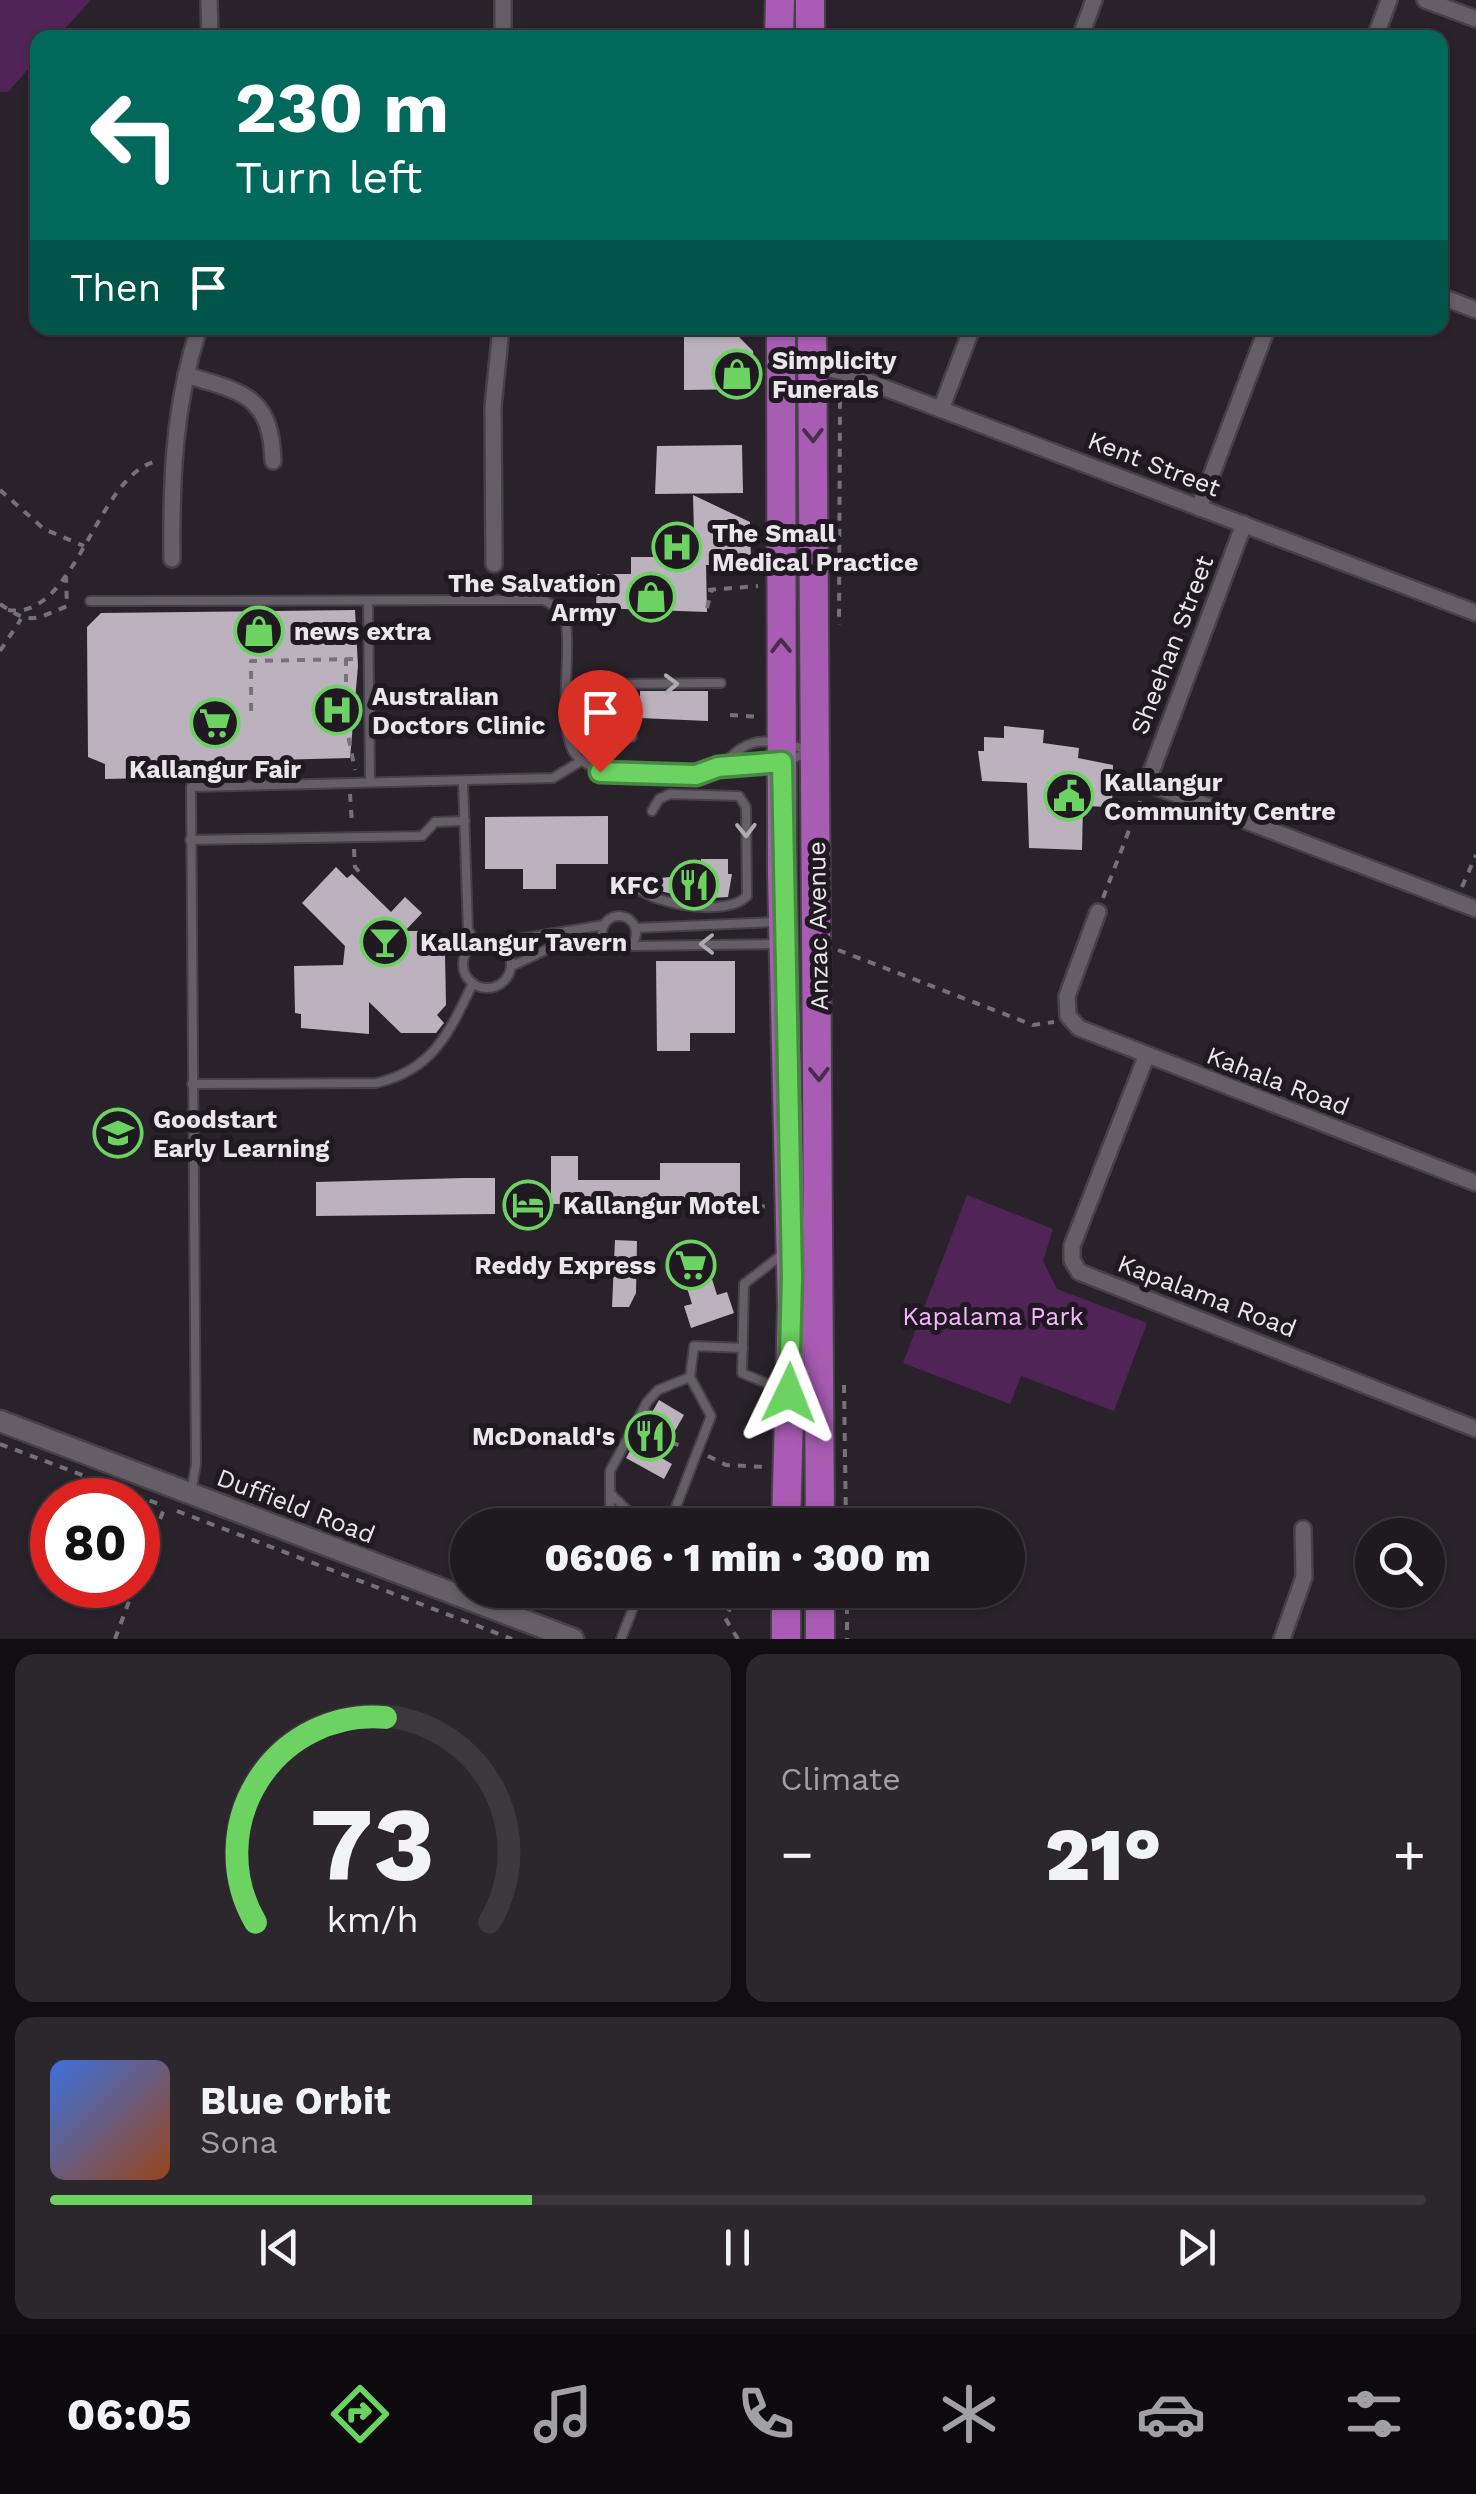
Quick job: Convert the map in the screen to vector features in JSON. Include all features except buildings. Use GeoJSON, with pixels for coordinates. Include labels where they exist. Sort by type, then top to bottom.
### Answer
{"type":"FeatureCollection","features":[{"type":"Feature","properties":{"kind":"highway"},"geometry":{"type":"LineString","coordinates":[[779,30],[780,0]]}},
{"type":"Feature","properties":{"kind":"highway"},"geometry":{"type":"LineString","coordinates":[[810,0],[810,30]]}},
{"type":"Feature","properties":{"kind":"highway","name":"Anzac Avenue"},"geometry":{"type":"LineString","coordinates":[[782,335],[782,753],[791,1247],[786,1508]]}},
{"type":"Feature","properties":{"kind":"highway","name":"Anzac Avenue"},"geometry":{"type":"LineString","coordinates":[[812,335],[816,750],[824,937],[820,1508]]}},
{"type":"Feature","properties":{"kind":"highway"},"geometry":{"type":"LineString","coordinates":[[786,1608],[786,1639]]}},
{"type":"Feature","properties":{"kind":"highway"},"geometry":{"type":"LineString","coordinates":[[820,1608],[820,1639]]}},
{"type":"Feature","properties":{"kind":"street"},"geometry":{"type":"LineString","coordinates":[[209,0],[210,30]]}},
{"type":"Feature","properties":{"kind":"street"},"geometry":{"type":"LineString","coordinates":[[503,0],[504,30]]}},
{"type":"Feature","properties":{"kind":"street"},"geometry":{"type":"LineString","coordinates":[[1083,30],[1094,0]]}},
{"type":"Feature","properties":{"kind":"street"},"geometry":{"type":"LineString","coordinates":[[1378,30],[1389,0]]}},
{"type":"Feature","properties":{"kind":"street"},"geometry":{"type":"LineString","coordinates":[[1425,0],[1476,19]]}},
{"type":"Feature","properties":{"kind":"street"},"geometry":{"type":"LineString","coordinates":[[1448,299],[1476,310]]}},
{"type":"Feature","properties":{"kind":"street"},"geometry":{"type":"LineString","coordinates":[[172,559],[172,458],[186,375],[198,335]]}},
{"type":"Feature","properties":{"kind":"street"},"geometry":{"type":"LineString","coordinates":[[494,564],[493,407],[501,335]]}},
{"type":"Feature","properties":{"kind":"street"},"geometry":{"type":"LineString","coordinates":[[941,409],[969,335]]}},
{"type":"Feature","properties":{"kind":"street"},"geometry":{"type":"LineString","coordinates":[[1199,508],[1264,335]]}},
{"type":"Feature","properties":{"kind":"street","name":"Kent Street"},"geometry":{"type":"LineString","coordinates":[[812,366],[844,372],[1476,614]]}},
{"type":"Feature","properties":{"kind":"street"},"geometry":{"type":"LineString","coordinates":[[186,375],[235,390],[256,403],[270,426],[273,461]]}},
{"type":"Feature","properties":{"kind":"street","name":"Sheehan Street"},"geometry":{"type":"LineString","coordinates":[[1146,783],[1244,524]]}},
{"type":"Feature","properties":{"kind":"street"},"geometry":{"type":"LineString","coordinates":[[1146,783],[1476,909]]}},
{"type":"Feature","properties":{"kind":"street"},"geometry":{"type":"LineString","coordinates":[[1068,1016],[1067,996],[1098,912]]}},
{"type":"Feature","properties":{"kind":"street","name":"Kahala Road"},"geometry":{"type":"LineString","coordinates":[[1068,1016],[1080,1028],[1146,1057],[1476,1183]]}},
{"type":"Feature","properties":{"kind":"street","name":"Kapalama Road"},"geometry":{"type":"LineString","coordinates":[[1146,1057],[1072,1246],[1072,1260],[1079,1272],[1476,1428]]}},
{"type":"Feature","properties":{"kind":"street","name":"Duffield Road"},"geometry":{"type":"LineString","coordinates":[[0,1420],[574,1639]]}},
{"type":"Feature","properties":{"kind":"street"},"geometry":{"type":"LineString","coordinates":[[1282,1639],[1304,1577],[1302,1529]]}},
{"type":"Feature","properties":{"kind":"lane"},"geometry":{"type":"LineString","coordinates":[[90,601],[507,599],[554,603],[566,622],[569,732],[581,761],[609,774],[696,775],[782,753],[816,750]]}},
{"type":"Feature","properties":{"kind":"lane"},"geometry":{"type":"LineString","coordinates":[[368,601],[370,782]]}},
{"type":"Feature","properties":{"kind":"lane"},"geometry":{"type":"LineString","coordinates":[[632,737],[591,733],[588,713],[592,689],[602,684],[721,683]]}},
{"type":"Feature","properties":{"kind":"lane"},"geometry":{"type":"LineString","coordinates":[[718,767],[752,743],[782,753],[816,750]]}},
{"type":"Feature","properties":{"kind":"lane"},"geometry":{"type":"LineString","coordinates":[[191,1492],[196,1464],[191,787],[553,778],[581,761]]}},
{"type":"Feature","properties":{"kind":"lane"},"geometry":{"type":"LineString","coordinates":[[462,781],[468,930],[476,942]]}},
{"type":"Feature","properties":{"kind":"lane"},"geometry":{"type":"LineString","coordinates":[[638,889],[671,906],[735,905],[747,896],[746,808],[740,796],[670,794],[659,798],[652,811]]}},
{"type":"Feature","properties":{"kind":"lane"},"geometry":{"type":"LineString","coordinates":[[190,840],[422,836],[435,822],[465,821]]}},
{"type":"Feature","properties":{"kind":"lane"},"geometry":{"type":"LineString","coordinates":[[473,983],[463,966],[466,952],[476,942],[500,942],[604,925],[612,917],[624,916],[636,928],[784,932],[824,937]]}},
{"type":"Feature","properties":{"kind":"lane"},"geometry":{"type":"LineString","coordinates":[[604,925],[608,946]]}},
{"type":"Feature","properties":{"kind":"lane"},"geometry":{"type":"LineString","coordinates":[[630,946],[636,928]]}},
{"type":"Feature","properties":{"kind":"lane"},"geometry":{"type":"LineString","coordinates":[[473,983],[498,986],[512,966],[552,947],[608,946],[617,950],[784,932],[824,937]]}},
{"type":"Feature","properties":{"kind":"lane"},"geometry":{"type":"LineString","coordinates":[[500,942],[509,952],[512,966]]}},
{"type":"Feature","properties":{"kind":"lane"},"geometry":{"type":"LineString","coordinates":[[192,1084],[376,1083],[402,1077],[422,1066],[458,1016],[473,983]]}},
{"type":"Feature","properties":{"kind":"lane"},"geometry":{"type":"LineString","coordinates":[[789,1393],[742,1373],[744,1284],[791,1247]]}},
{"type":"Feature","properties":{"kind":"lane"},"geometry":{"type":"LineString","coordinates":[[676,1508],[711,1416],[690,1376],[694,1346],[743,1348]]}},
{"type":"Feature","properties":{"kind":"lane"},"geometry":{"type":"LineString","coordinates":[[610,1508],[610,1471],[647,1402],[658,1390],[690,1376]]}},
{"type":"Feature","properties":{"kind":"lane"},"geometry":{"type":"LineString","coordinates":[[610,1492],[626,1508]]}},
{"type":"Feature","properties":{"kind":"lane"},"geometry":{"type":"LineString","coordinates":[[622,1639],[633,1608]]}},
{"type":"Feature","properties":{"kind":"path"},"geometry":{"type":"LineString","coordinates":[[836,384],[840,398],[839,643]]}},
{"type":"Feature","properties":{"kind":"path"},"geometry":{"type":"LineString","coordinates":[[8,610],[20,612],[40,603],[66,577],[132,472],[172,458]]}},
{"type":"Feature","properties":{"kind":"path"},"geometry":{"type":"LineString","coordinates":[[0,490],[44,528],[84,546]]}},
{"type":"Feature","properties":{"kind":"path"},"geometry":{"type":"LineString","coordinates":[[0,604],[20,619],[34,620],[66,606],[66,577]]}},
{"type":"Feature","properties":{"kind":"path"},"geometry":{"type":"LineString","coordinates":[[708,608],[710,590],[758,586]]}},
{"type":"Feature","properties":{"kind":"path"},"geometry":{"type":"LineString","coordinates":[[0,651],[20,619]]}},
{"type":"Feature","properties":{"kind":"path"},"geometry":{"type":"LineString","coordinates":[[252,711],[251,661],[341,659]]}},
{"type":"Feature","properties":{"kind":"path"},"geometry":{"type":"LineString","coordinates":[[730,715],[763,718]]}},
{"type":"Feature","properties":{"kind":"path"},"geometry":{"type":"LineString","coordinates":[[1098,912],[1146,783]]}},
{"type":"Feature","properties":{"kind":"path"},"geometry":{"type":"LineString","coordinates":[[1462,888],[1476,855]]}},
{"type":"Feature","properties":{"kind":"path"},"geometry":{"type":"LineString","coordinates":[[824,937],[1033,1025],[1068,1016]]}},
{"type":"Feature","properties":{"kind":"path"},"geometry":{"type":"LineString","coordinates":[[741,1209],[771,1206]]}},
{"type":"Feature","properties":{"kind":"path"},"geometry":{"type":"LineString","coordinates":[[671,1442],[726,1465],[764,1467]]}},
{"type":"Feature","properties":{"kind":"path"},"geometry":{"type":"LineString","coordinates":[[0,1444],[512,1639]]}},
{"type":"Feature","properties":{"kind":"path"},"geometry":{"type":"LineString","coordinates":[[160,1519],[165,1506]]}},
{"type":"Feature","properties":{"kind":"path"},"geometry":{"type":"LineString","coordinates":[[115,1639],[126,1608]]}},
{"type":"Feature","properties":{"kind":"path"},"geometry":{"type":"LineString","coordinates":[[730,1608],[724,1618],[738,1639]]}},
{"type":"Feature","properties":{"kind":"path"},"geometry":{"type":"LineString","coordinates":[[846,1608],[847,1639]]}},
{"type":"Feature","properties":{"kind":"green space"},"geometry":{"type":"Polygon","coordinates":[[[0,0],[91,0],[63,30],[30,30],[30,67],[8,92],[0,92],[0,0]]]}},
{"type":"Feature","properties":{"kind":"green space","name":"Kapalama Park"},"geometry":{"type":"Polygon","coordinates":[[[967,1195],[1053,1229],[1043,1261],[1057,1289],[1147,1323],[1114,1411],[1021,1376],[1010,1404],[903,1363],[967,1195]]]}},
{"type":"Feature","properties":{"kind":"place","name":"Simplicity Funerals"},"geometry":{"type":"Point","coordinates":[737,374]}},
{"type":"Feature","properties":{"kind":"place","name":"The Small Medical Practice"},"geometry":{"type":"Point","coordinates":[677,547]}},
{"type":"Feature","properties":{"kind":"place","name":"The Salvation Army"},"geometry":{"type":"Point","coordinates":[651,597]}},
{"type":"Feature","properties":{"kind":"place","name":"news extra"},"geometry":{"type":"Point","coordinates":[259,631]}},
{"type":"Feature","properties":{"kind":"place","name":"Australian Doctors Clinic"},"geometry":{"type":"Point","coordinates":[337,710]}},
{"type":"Feature","properties":{"kind":"place","name":"Kallangur Fair"},"geometry":{"type":"Point","coordinates":[215,723]}},
{"type":"Feature","properties":{"kind":"place","name":"Kallangur Community Centre"},"geometry":{"type":"Point","coordinates":[1069,796]}},
{"type":"Feature","properties":{"kind":"place","name":"KFC"},"geometry":{"type":"Point","coordinates":[694,885]}},
{"type":"Feature","properties":{"kind":"place","name":"Kallangur Tavern"},"geometry":{"type":"Point","coordinates":[385,942]}},
{"type":"Feature","properties":{"kind":"place","name":"Goodstart Early Learning"},"geometry":{"type":"Point","coordinates":[118,1133]}},
{"type":"Feature","properties":{"kind":"place","name":"Kallangur Motel"},"geometry":{"type":"Point","coordinates":[528,1205]}},
{"type":"Feature","properties":{"kind":"place","name":"Reddy Express"},"geometry":{"type":"Point","coordinates":[691,1265]}},
{"type":"Feature","properties":{"kind":"place","name":"McDonald's"},"geometry":{"type":"Point","coordinates":[650,1436]}},
{"type":"Feature","properties":{"kind":"route"},"geometry":{"type":"LineString","coordinates":[[600,772],[696,775],[718,767],[758,767],[782,762],[792,1277],[789,1393]]}}]}
